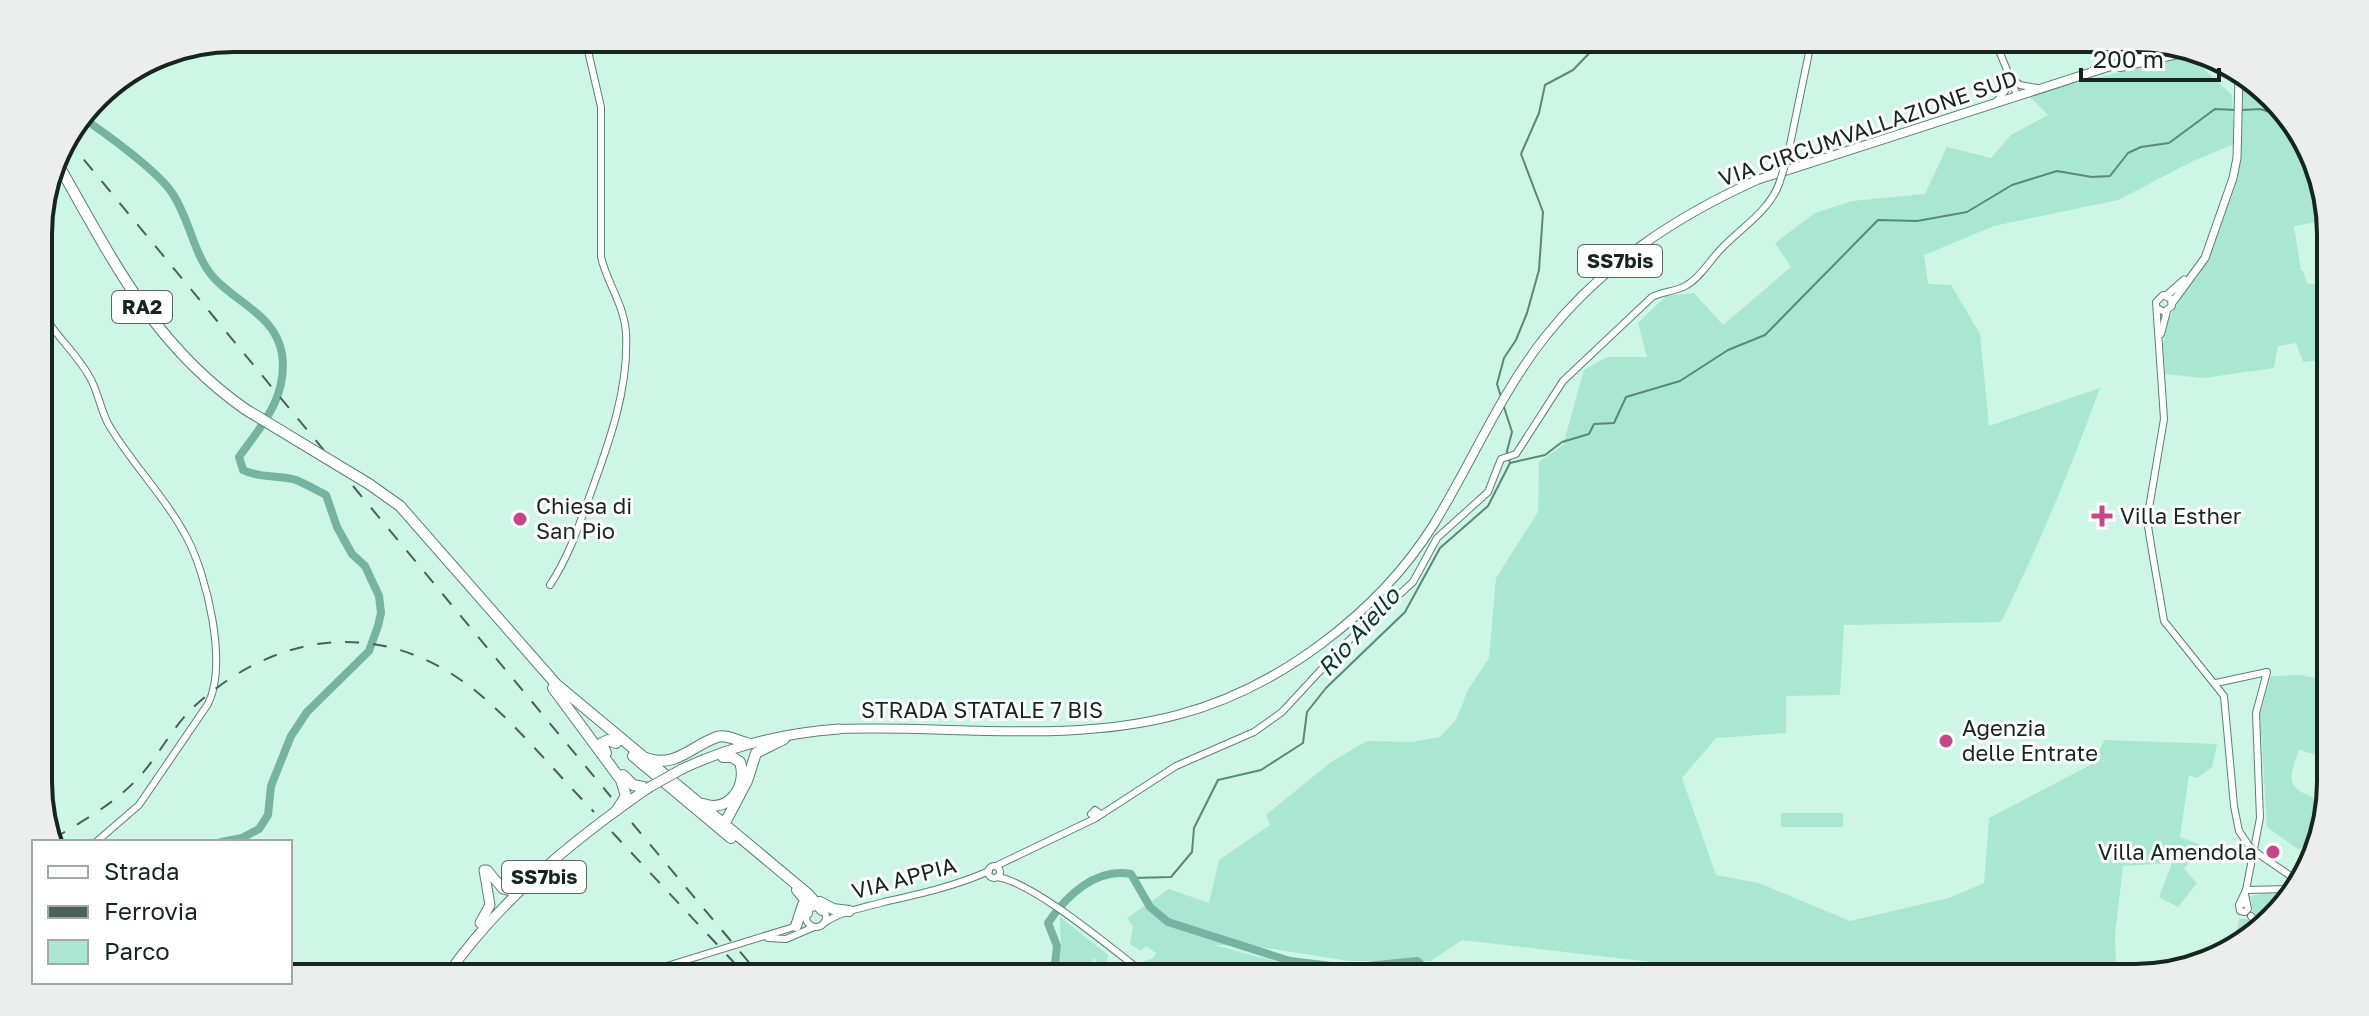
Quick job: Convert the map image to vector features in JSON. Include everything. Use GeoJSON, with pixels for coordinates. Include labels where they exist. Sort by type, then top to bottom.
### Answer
{"type":"FeatureCollection","features":[{"type":"Feature","properties":{"kind":"highway","name":"RA2"},"geometry":{"type":"LineString","coordinates":[[63,173],[151,320],[190,365],[244,412]]}},
{"type":"Feature","properties":{"kind":"highway","name":"RA2"},"geometry":{"type":"LineString","coordinates":[[61,180],[147,323],[195,376],[244,412],[397,508],[545,673],[811,896]]}},
{"type":"Feature","properties":{"kind":"highway","name":"RA2"},"geometry":{"type":"LineString","coordinates":[[397,508],[553,688],[675,793],[795,890]]}},
{"type":"Feature","properties":{"kind":"highway"},"geometry":{"type":"LineString","coordinates":[[553,688],[621,780],[626,796],[617,810]]}},
{"type":"Feature","properties":{"kind":"highway","name":"SS7bis"},"geometry":{"type":"LineString","coordinates":[[456,964],[488,921],[534,877],[617,810],[684,771],[747,743],[839,729]]}},
{"type":"Feature","properties":{"kind":"highway"},"geometry":{"type":"LineString","coordinates":[[640,755],[658,761],[673,760],[713,740],[727,737],[747,743]]}},
{"type":"Feature","properties":{"kind":"highway"},"geometry":{"type":"LineString","coordinates":[[675,793],[716,823],[722,822],[747,781],[756,753],[784,737]]}},
{"type":"Feature","properties":{"kind":"highway","name":"SS7bis"},"geometry":{"type":"LineString","coordinates":[[724,754],[784,737]]}},
{"type":"Feature","properties":{"kind":"highway"},"geometry":{"type":"LineString","coordinates":[[616,743],[606,740],[601,746],[627,780],[650,790]]}},
{"type":"Feature","properties":{"kind":"highway"},"geometry":{"type":"LineString","coordinates":[[698,803],[709,807],[720,806],[738,790],[742,780],[741,765],[724,754],[728,744],[725,740],[713,740]]}},
{"type":"Feature","properties":{"kind":"highway"},"geometry":{"type":"LineString","coordinates":[[669,779],[667,767],[673,760]]}},
{"type":"Feature","properties":{"kind":"highway","name":"SS7bis"},"geometry":{"type":"LineString","coordinates":[[459,964],[509,907],[650,790]]}},
{"type":"Feature","properties":{"kind":"highway"},"geometry":{"type":"LineString","coordinates":[[732,810],[738,836]]}},
{"type":"Feature","properties":{"kind":"highway"},"geometry":{"type":"LineString","coordinates":[[467,946],[490,905],[488,868],[496,883],[511,891],[534,877]]}},
{"type":"Feature","properties":{"kind":"highway"},"geometry":{"type":"LineString","coordinates":[[795,890],[804,898],[806,914]]}},
{"type":"Feature","properties":{"kind":"highway"},"geometry":{"type":"LineString","coordinates":[[795,890],[803,906],[796,926]]}},
{"type":"Feature","properties":{"kind":"highway"},"geometry":{"type":"LineString","coordinates":[[811,896],[823,910]]}},
{"type":"Feature","properties":{"kind":"highway"},"geometry":{"type":"LineString","coordinates":[[811,896],[845,913]]}},
{"type":"Feature","properties":{"kind":"main road","name":"VIA CIRCUMVALLAZIONE SUD"},"geometry":{"type":"LineString","coordinates":[[1504,395],[1546,336],[1602,276],[1663,229],[1708,202],[1757,180],[2151,53]]}},
{"type":"Feature","properties":{"kind":"main road"},"geometry":{"type":"LineString","coordinates":[[2088,72],[2168,56]]}},
{"type":"Feature","properties":{"kind":"main road"},"geometry":{"type":"LineString","coordinates":[[2172,303],[2205,258],[2233,178],[2237,158],[2238,85]]}},
{"type":"Feature","properties":{"kind":"main road"},"geometry":{"type":"LineString","coordinates":[[2166,296],[2192,274]]}},
{"type":"Feature","properties":{"kind":"main road","name":"STRADA STATALE 7 BIS"},"geometry":{"type":"LineString","coordinates":[[839,729],[1068,730],[1120,727],[1180,715],[1247,689],[1308,654],[1365,608],[1395,577],[1432,526],[1504,395]]}},
{"type":"Feature","properties":{"kind":"street"},"geometry":{"type":"LineString","coordinates":[[550,585],[567,558],[610,439],[618,414],[624,373],[626,333],[622,309],[601,257],[601,107],[588,52]]}},
{"type":"Feature","properties":{"kind":"street"},"geometry":{"type":"LineString","coordinates":[[996,870],[1094,817],[1176,766],[1254,732],[1282,712],[1344,645],[1413,582],[1437,538],[1488,492],[1501,459],[1512,455],[1523,444],[1563,381],[1652,297],[1686,287],[1775,195],[1787,159],[1809,52]]}},
{"type":"Feature","properties":{"kind":"street"},"geometry":{"type":"LineString","coordinates":[[2000,52],[2017,95]]}},
{"type":"Feature","properties":{"kind":"street"},"geometry":{"type":"LineString","coordinates":[[2009,76],[2020,85],[2040,88]]}},
{"type":"Feature","properties":{"kind":"street"},"geometry":{"type":"LineString","coordinates":[[1997,101],[2005,91],[2009,76]]}},
{"type":"Feature","properties":{"kind":"street"},"geometry":{"type":"LineString","coordinates":[[2159,341],[2172,303],[2166,296],[2157,300],[2157,308],[2159,341],[2164,419],[2147,520],[2164,621],[2224,696],[2239,831],[2257,853],[2291,876]]}},
{"type":"Feature","properties":{"kind":"street"},"geometry":{"type":"LineString","coordinates":[[2157,308],[2167,311]]}},
{"type":"Feature","properties":{"kind":"street"},"geometry":{"type":"LineString","coordinates":[[52,327],[90,376],[109,427],[187,538],[208,601],[214,632],[217,679],[208,704],[139,805],[98,840]]}},
{"type":"Feature","properties":{"kind":"street"},"geometry":{"type":"LineString","coordinates":[[2216,683],[2267,672],[2256,713],[2260,818],[2246,892],[2247,910],[2254,919]]}},
{"type":"Feature","properties":{"kind":"street","name":"VIA APPIA"},"geometry":{"type":"LineString","coordinates":[[760,938],[786,939],[845,913],[996,870],[1049,903],[1131,964]]}},
{"type":"Feature","properties":{"kind":"street"},"geometry":{"type":"LineString","coordinates":[[2246,892],[2281,890]]}},
{"type":"Feature","properties":{"kind":"street","name":"VIA APPIA"},"geometry":{"type":"LineString","coordinates":[[806,914],[813,907],[845,913]]}},
{"type":"Feature","properties":{"kind":"street","name":"VIA APPIA"},"geometry":{"type":"LineString","coordinates":[[823,910],[824,923]]}},
{"type":"Feature","properties":{"kind":"street"},"geometry":{"type":"LineString","coordinates":[[796,926],[806,914]]}},
{"type":"Feature","properties":{"kind":"street"},"geometry":{"type":"LineString","coordinates":[[806,914],[808,924],[814,927]]}},
{"type":"Feature","properties":{"kind":"street","name":"VIA APPIA"},"geometry":{"type":"LineString","coordinates":[[674,964],[796,926]]}},
{"type":"Feature","properties":{"kind":"green space"},"geometry":{"type":"Polygon","coordinates":[[[2181,59],[2199,64],[2232,95],[2234,144],[2193,161],[2118,200],[1994,226],[1924,255],[1928,284],[1951,285],[1980,334],[1989,426],[2100,388],[2054,506],[2001,622],[1844,625],[1840,695],[1786,696],[1786,733],[1716,738],[1682,778],[1716,875],[1759,883],[1850,921],[1949,898],[1984,883],[1989,818],[2094,763],[2104,740],[2217,744],[2212,767],[2197,778],[2189,775],[2180,837],[2203,846],[2184,869],[2197,883],[2178,907],[2159,897],[2172,863],[2123,866],[2115,935],[2116,964],[1668,964],[1462,940],[1431,961],[1349,961],[1255,946],[1214,945],[1286,964],[1140,963],[1153,958],[1156,953],[1146,946],[1141,951],[1130,944],[1133,926],[1127,918],[1169,889],[1209,903],[1219,860],[1270,825],[1266,815],[1331,762],[1367,741],[1411,742],[1440,737],[1456,720],[1468,690],[1489,658],[1496,578],[1538,512],[1539,462],[1563,445],[1584,370],[1607,357],[1647,357],[1638,323],[1666,296],[1694,293],[1723,325],[1791,267],[1775,243],[1815,213],[1852,201],[1925,194],[1947,147],[1991,158],[2011,135],[2048,115],[2028,95],[2181,59]]]}},
{"type":"Feature","properties":{"kind":"green space"},"geometry":{"type":"Polygon","coordinates":[[[2241,86],[2264,105],[2293,143],[2311,187],[2316,222],[2294,226],[2301,271],[2307,283],[2317,284],[2317,360],[2303,362],[2296,343],[2278,346],[2274,368],[2203,378],[2165,374],[2163,344],[2169,318],[2198,272],[2239,165],[2241,86]]]}},
{"type":"Feature","properties":{"kind":"green space"},"geometry":{"type":"Polygon","coordinates":[[[2301,675],[2317,678],[2317,755],[2299,750],[2292,777],[2296,788],[2316,798],[2311,829],[2305,846],[2299,850],[2267,827],[2260,714],[2271,676],[2301,675]]]}},
{"type":"Feature","properties":{"kind":"green space"},"geometry":{"type":"Polygon","coordinates":[[[1781,813],[1843,813],[1843,827],[1781,827],[1781,813]]]}},
{"type":"Feature","properties":{"kind":"green space"},"geometry":{"type":"Polygon","coordinates":[[[2278,894],[2264,911],[2237,932],[2239,919],[2248,919],[2253,911],[2250,896],[2278,894]]]}},
{"type":"Feature","properties":{"kind":"green space"},"geometry":{"type":"Polygon","coordinates":[[[1060,917],[1108,955],[1110,964],[1096,964],[1095,957],[1091,964],[1056,964],[1061,947],[1060,917]]]}},
{"type":"Feature","properties":{"kind":"waterway","name":"Rio Aiello"},"geometry":{"type":"LineString","coordinates":[[1501,397],[1497,384],[1504,358],[1516,340],[1527,313],[1539,270],[1543,212],[1521,154],[1539,113],[1545,85],[1573,70],[1590,52]]}},
{"type":"Feature","properties":{"kind":"waterway"},"geometry":{"type":"LineString","coordinates":[[1510,463],[1545,455],[1562,442],[1589,434],[1594,424],[1614,423],[1626,397],[1680,381],[1728,350],[1765,335],[1878,220],[1917,221],[1967,212],[2012,185],[2057,171],[2092,177],[2110,176],[2128,153],[2141,147],[2169,143],[2215,109],[2236,110]]}},
{"type":"Feature","properties":{"kind":"waterway"},"geometry":{"type":"LineString","coordinates":[[2242,110],[2270,112]]}},
{"type":"Feature","properties":{"kind":"waterway"},"geometry":{"type":"LineString","coordinates":[[90,123],[132,154],[168,187],[207,269],[223,287],[264,320],[278,341],[282,354],[281,384],[271,410],[239,457],[243,470],[296,480],[326,495],[337,527],[352,554],[365,566],[379,596],[381,613],[369,651],[307,712],[291,736],[271,786],[268,815],[259,829],[232,840]]}},
{"type":"Feature","properties":{"kind":"waterway","name":"Rio Aiello"},"geometry":{"type":"LineString","coordinates":[[1133,878],[1171,877],[1192,852],[1194,828],[1218,780],[1261,770],[1303,743],[1307,712],[1326,688],[1405,612],[1440,548],[1488,506],[1510,463],[1507,451],[1512,432],[1504,407]]}},
{"type":"Feature","properties":{"kind":"waterway"},"geometry":{"type":"LineString","coordinates":[[1055,964],[1057,946],[1048,923],[1083,886],[1094,879],[1118,873],[1131,874],[1150,907],[1168,922],[1290,961],[1315,964]]}},
{"type":"Feature","properties":{"kind":"waterway"},"geometry":{"type":"LineString","coordinates":[[1387,964],[1417,961],[1420,964]]}},
{"type":"Feature","properties":{"kind":"railway"},"geometry":{"type":"LineString","coordinates":[[74,148],[327,454]]}},
{"type":"Feature","properties":{"kind":"railway"},"geometry":{"type":"LineString","coordinates":[[353,486],[611,797]]}},
{"type":"Feature","properties":{"kind":"railway"},"geometry":{"type":"LineString","coordinates":[[60,835],[131,785],[189,711],[232,677],[267,659],[303,647],[340,642],[377,645],[413,655],[449,672],[498,711],[594,812]]}},
{"type":"Feature","properties":{"kind":"railway"},"geometry":{"type":"LineString","coordinates":[[632,823],[750,964]]}},
{"type":"Feature","properties":{"kind":"railway"},"geometry":{"type":"LineString","coordinates":[[612,832],[735,964]]}},
{"type":"Feature","properties":{"kind":"place","name":"Villa Esther"},"geometry":{"type":"Point","coordinates":[2102,516]}},
{"type":"Feature","properties":{"kind":"place","name":"Chiesa di San Pio"},"geometry":{"type":"Point","coordinates":[520,519]}},
{"type":"Feature","properties":{"kind":"place","name":"Agenzia delle Entrate"},"geometry":{"type":"Point","coordinates":[1946,741]}},
{"type":"Feature","properties":{"kind":"place","name":"Villa Amendola"},"geometry":{"type":"Point","coordinates":[2273,852]}}]}
